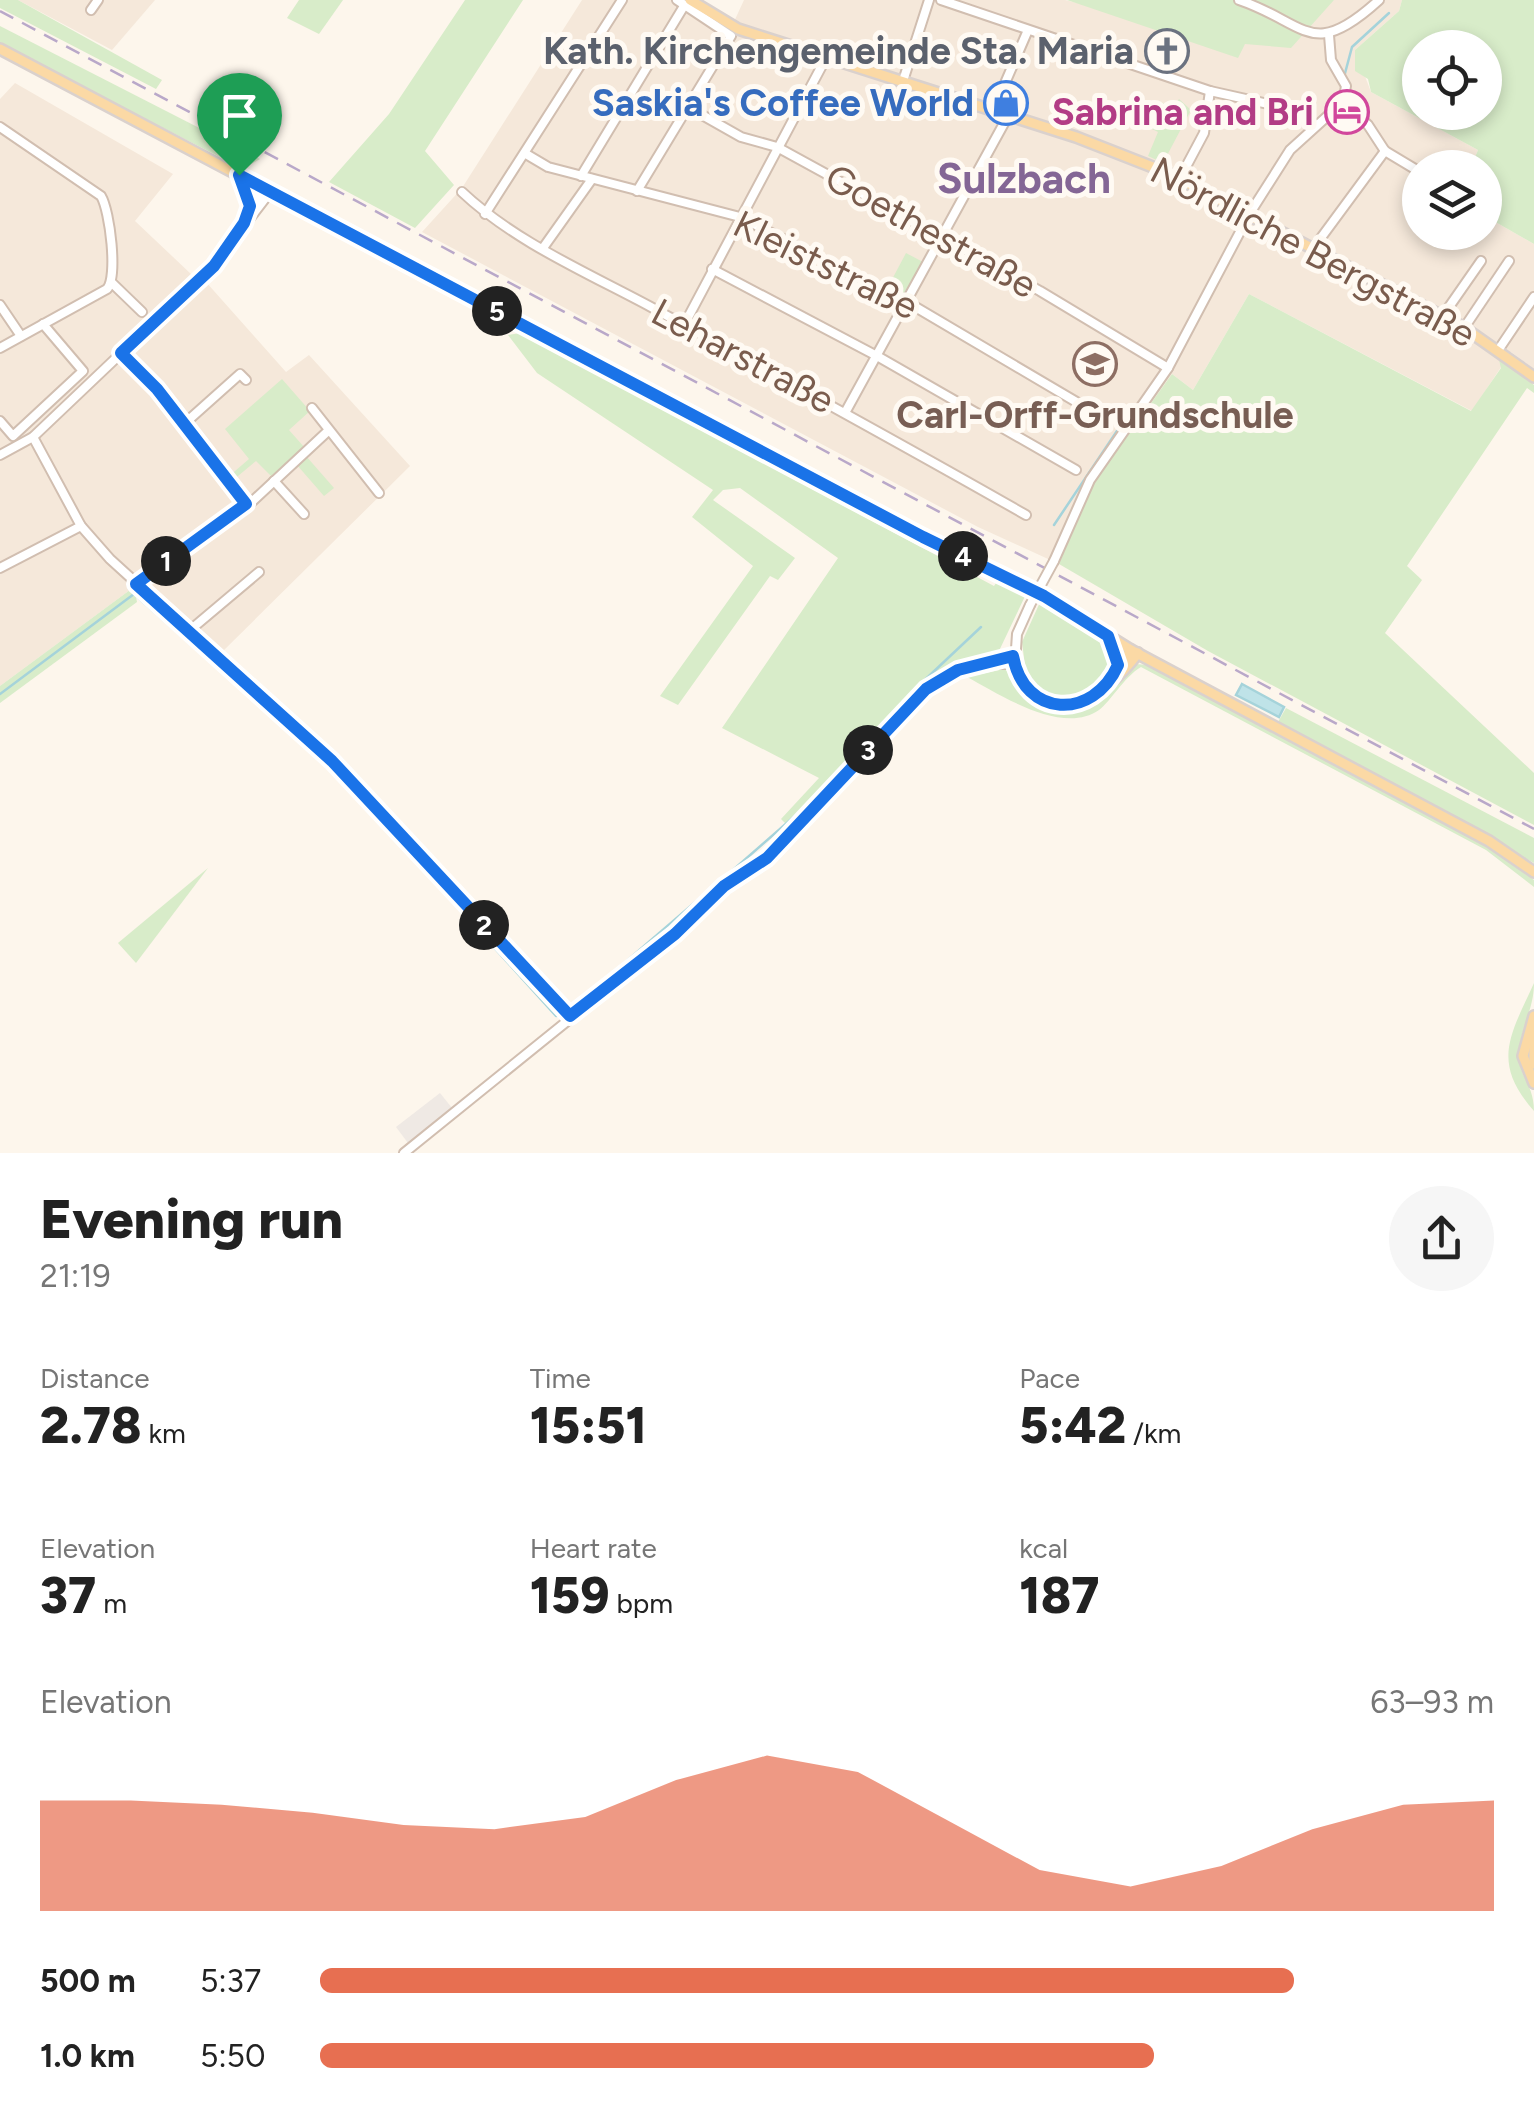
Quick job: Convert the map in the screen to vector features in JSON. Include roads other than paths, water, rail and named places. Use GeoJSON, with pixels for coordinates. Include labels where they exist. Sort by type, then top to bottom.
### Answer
{"type":"FeatureCollection","features":[{"type":"Feature","properties":{"kind":"main road","name":"Nördliche Bergstraße"},"geometry":{"type":"LineString","coordinates":[[684,2],[738,29],[1129,156],[1180,178],[1464,328],[1534,377]]}},
{"type":"Feature","properties":{"kind":"main road"},"geometry":{"type":"LineString","coordinates":[[0,49],[923,537],[1044,596],[1134,652],[1472,832],[1534,872]]}},
{"type":"Feature","properties":{"kind":"main road"},"geometry":{"type":"LineString","coordinates":[[1108,636],[1118,665]]}},
{"type":"Feature","properties":{"kind":"main road"},"geometry":{"type":"LineString","coordinates":[[1109,685],[1118,665],[1134,652]]}},
{"type":"Feature","properties":{"kind":"main road"},"geometry":{"type":"LineString","coordinates":[[1014,660],[1031,692],[1058,704],[1092,699],[1109,685],[1134,652]]}},
{"type":"Feature","properties":{"kind":"main road"},"geometry":{"type":"LineString","coordinates":[[1534,1016],[1523,1056],[1534,1083]]}},
{"type":"Feature","properties":{"kind":"main road"},"geometry":{"type":"LineString","coordinates":[[1534,1036],[1534,1064]]}},
{"type":"Feature","properties":{"kind":"street"},"geometry":{"type":"LineString","coordinates":[[91,10],[98,0]]}},
{"type":"Feature","properties":{"kind":"street"},"geometry":{"type":"LineString","coordinates":[[486,214],[622,0]]}},
{"type":"Feature","properties":{"kind":"street"},"geometry":{"type":"LineString","coordinates":[[903,82],[929,0]]}},
{"type":"Feature","properties":{"kind":"street"},"geometry":{"type":"LineString","coordinates":[[941,0],[1210,91],[1282,107],[1315,124]]}},
{"type":"Feature","properties":{"kind":"street"},"geometry":{"type":"LineString","coordinates":[[1239,0],[1291,28],[1330,35],[1358,19],[1378,0]]}},
{"type":"Feature","properties":{"kind":"street"},"geometry":{"type":"LineString","coordinates":[[581,176],[684,2],[731,36],[637,191]]}},
{"type":"Feature","properties":{"kind":"street"},"geometry":{"type":"LineString","coordinates":[[993,111],[1028,30]]}},
{"type":"Feature","properties":{"kind":"street"},"geometry":{"type":"LineString","coordinates":[[404,1153],[675,934],[724,886],[767,858],[926,689],[950,673],[1014,660],[1030,605],[1090,480],[1168,368],[1250,213],[1290,150],[1343,102],[1346,86],[1331,60],[1330,35]]}},
{"type":"Feature","properties":{"kind":"street"},"geometry":{"type":"LineString","coordinates":[[684,326],[826,58]]}},
{"type":"Feature","properties":{"kind":"street"},"geometry":{"type":"LineString","coordinates":[[1180,178],[1204,133],[1210,91]]}},
{"type":"Feature","properties":{"kind":"street"},"geometry":{"type":"LineString","coordinates":[[1343,102],[1368,125],[1385,152],[1402,162]]}},
{"type":"Feature","properties":{"kind":"street","name":"Goethestraße"},"geometry":{"type":"LineString","coordinates":[[688,107],[741,137],[777,147],[1168,368]]}},
{"type":"Feature","properties":{"kind":"street"},"geometry":{"type":"LineString","coordinates":[[846,411],[1008,116]]}},
{"type":"Feature","properties":{"kind":"street"},"geometry":{"type":"LineString","coordinates":[[0,127],[104,201],[112,283],[142,312]]}},
{"type":"Feature","properties":{"kind":"street"},"geometry":{"type":"LineString","coordinates":[[1312,250],[1385,152]]}},
{"type":"Feature","properties":{"kind":"street","name":"Kleiststraße"},"geometry":{"type":"LineString","coordinates":[[526,154],[548,167],[740,217],[907,302],[1107,420]]}},
{"type":"Feature","properties":{"kind":"street"},"geometry":{"type":"LineString","coordinates":[[239,175],[250,206]]}},
{"type":"Feature","properties":{"kind":"street"},"geometry":{"type":"LineString","coordinates":[[543,248],[592,179]]}},
{"type":"Feature","properties":{"kind":"street"},"geometry":{"type":"LineString","coordinates":[[244,223],[250,206],[267,190]]}},
{"type":"Feature","properties":{"kind":"street"},"geometry":{"type":"LineString","coordinates":[[0,455],[33,436],[196,282],[230,246],[267,190]]}},
{"type":"Feature","properties":{"kind":"street","name":"Leharstraße"},"geometry":{"type":"LineString","coordinates":[[462,192],[486,214],[543,248],[846,411],[1026,516]]}},
{"type":"Feature","properties":{"kind":"street"},"geometry":{"type":"LineString","coordinates":[[1442,317],[1480,261]]}},
{"type":"Feature","properties":{"kind":"street"},"geometry":{"type":"LineString","coordinates":[[1464,328],[1508,261]]}},
{"type":"Feature","properties":{"kind":"street"},"geometry":{"type":"LineString","coordinates":[[712,270],[877,356],[1076,470]]}},
{"type":"Feature","properties":{"kind":"street"},"geometry":{"type":"LineString","coordinates":[[0,348],[112,283]]}},
{"type":"Feature","properties":{"kind":"street"},"geometry":{"type":"LineString","coordinates":[[1499,349],[1534,297]]}},
{"type":"Feature","properties":{"kind":"street"},"geometry":{"type":"LineString","coordinates":[[0,305],[21,336]]}},
{"type":"Feature","properties":{"kind":"street"},"geometry":{"type":"LineString","coordinates":[[0,421],[14,436],[84,371],[43,324]]}},
{"type":"Feature","properties":{"kind":"street"},"geometry":{"type":"LineString","coordinates":[[121,353],[184,424],[246,504]]}},
{"type":"Feature","properties":{"kind":"street"},"geometry":{"type":"LineString","coordinates":[[184,424],[240,374],[246,380]]}},
{"type":"Feature","properties":{"kind":"street"},"geometry":{"type":"LineString","coordinates":[[312,408],[380,493]]}},
{"type":"Feature","properties":{"kind":"street"},"geometry":{"type":"LineString","coordinates":[[136,584],[246,504],[328,430]]}},
{"type":"Feature","properties":{"kind":"street"},"geometry":{"type":"LineString","coordinates":[[33,436],[81,526],[136,584],[332,761],[570,1016]]}},
{"type":"Feature","properties":{"kind":"street"},"geometry":{"type":"LineString","coordinates":[[274,481],[304,514]]}},
{"type":"Feature","properties":{"kind":"street"},"geometry":{"type":"LineString","coordinates":[[0,568],[81,526]]}},
{"type":"Feature","properties":{"kind":"street"},"geometry":{"type":"LineString","coordinates":[[188,630],[259,572]]}},
{"type":"Feature","properties":{"kind":"water"},"geometry":{"type":"Polygon","coordinates":[[[1242,684],[1284,707],[1279,717],[1236,695],[1242,684]]]}},
{"type":"Feature","properties":{"kind":"waterway"},"geometry":{"type":"LineString","coordinates":[[1344,77],[1352,47],[1389,13]]}},
{"type":"Feature","properties":{"kind":"waterway"},"geometry":{"type":"LineString","coordinates":[[1054,525],[1125,419]]}},
{"type":"Feature","properties":{"kind":"waterway"},"geometry":{"type":"LineString","coordinates":[[0,694],[134,594],[341,778],[556,1016],[562,1015]]}},
{"type":"Feature","properties":{"kind":"waterway"},"geometry":{"type":"LineString","coordinates":[[733,870],[812,801],[913,691],[981,627]]}},
{"type":"Feature","properties":{"kind":"waterway"},"geometry":{"type":"LineString","coordinates":[[572,1008],[728,874]]}},
{"type":"Feature","properties":{"kind":"railway"},"geometry":{"type":"LineString","coordinates":[[0,11],[1534,829]]}},
{"type":"Feature","properties":{"kind":"place","name":"Kath. Kirchengemeinde Sta. Maria"},"geometry":{"type":"Point","coordinates":[1167,51]}},
{"type":"Feature","properties":{"kind":"place","name":"Saskia's Coffee World"},"geometry":{"type":"Point","coordinates":[1006,103]}},
{"type":"Feature","properties":{"kind":"place","name":"Sabrina and Bri"},"geometry":{"type":"Point","coordinates":[1347,112]}},
{"type":"Feature","properties":{"kind":"place","name":"Carl-Orff-Grundschule"},"geometry":{"type":"Point","coordinates":[1095,364]}},
{"type":"Feature","properties":{"kind":"district","name":"Sulzbach"},"geometry":{"type":"Point","coordinates":[1024,178]}}]}
